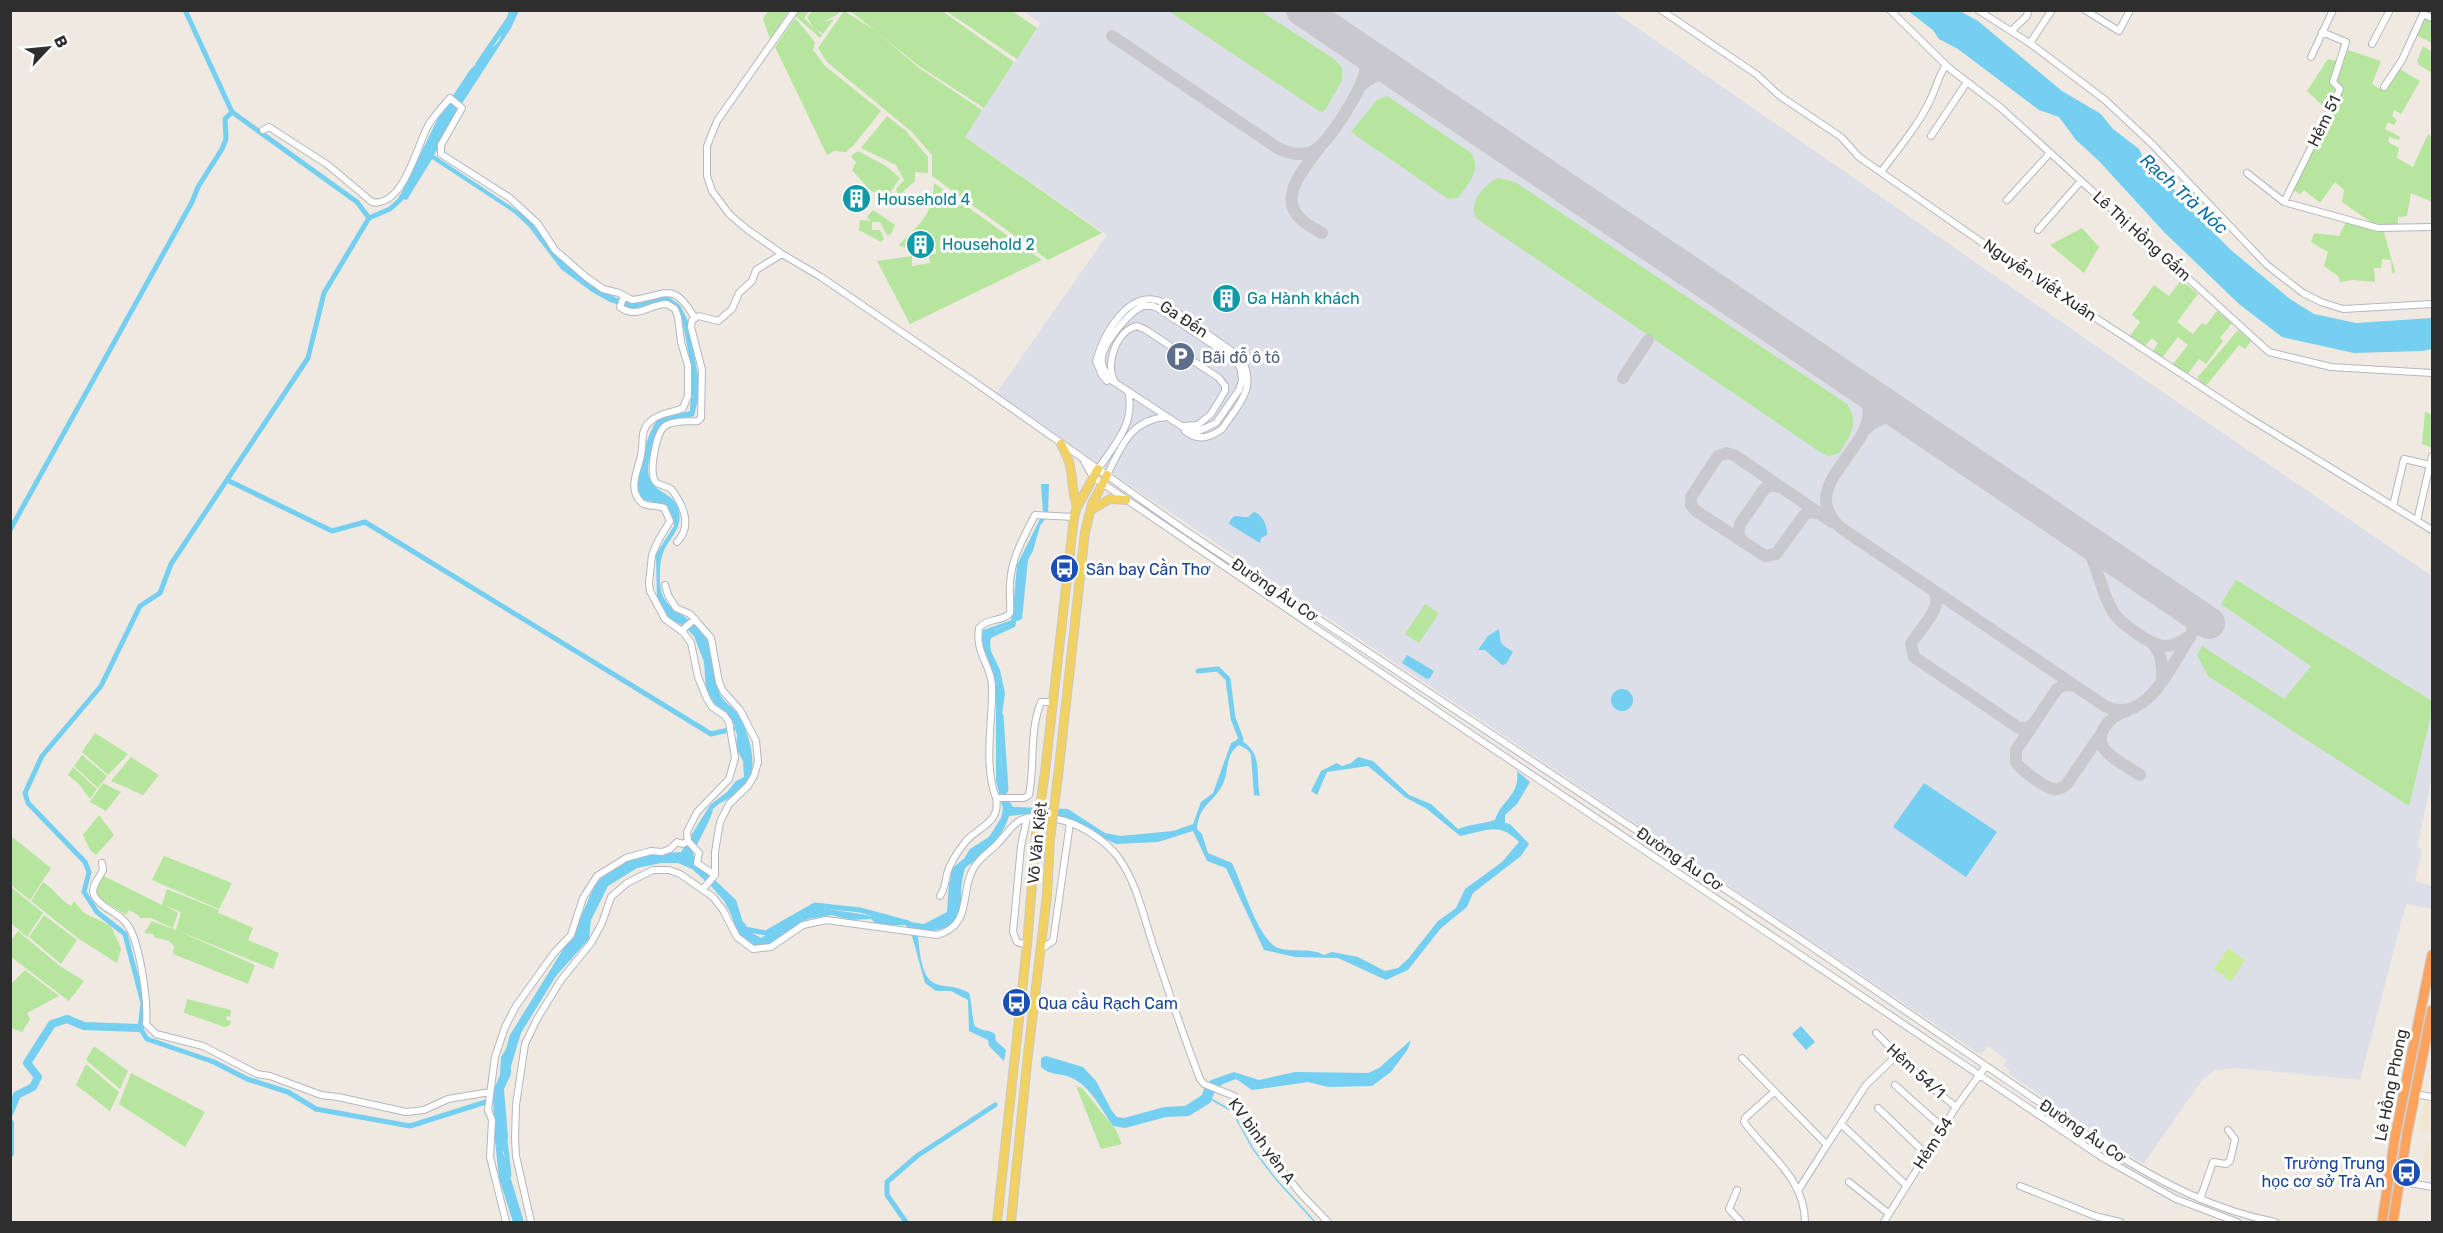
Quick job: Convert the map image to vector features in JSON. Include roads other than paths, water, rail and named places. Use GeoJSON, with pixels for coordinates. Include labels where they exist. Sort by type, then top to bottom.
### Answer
{"type":"FeatureCollection","features":[{"type":"Feature","properties":{"kind":"highway","name":"Lê Hồng Phong"},"geometry":{"type":"LineString","coordinates":[[2382,1222],[2395,1137],[2433,955]]}},
{"type":"Feature","properties":{"kind":"highway","name":"Lê Hồng Phong"},"geometry":{"type":"LineString","coordinates":[[2393,1222],[2415,1094],[2433,1010]]}},
{"type":"Feature","properties":{"kind":"main road"},"geometry":{"type":"LineString","coordinates":[[1061,444],[1070,459],[1073,472],[1073,493],[1077,507]]}},
{"type":"Feature","properties":{"kind":"main road","name":"Võ Văn Kiệt"},"geometry":{"type":"LineString","coordinates":[[998,1222],[1036,835],[1074,517],[1098,469]]}},
{"type":"Feature","properties":{"kind":"main road","name":"Võ Văn Kiệt"},"geometry":{"type":"LineString","coordinates":[[1011,1222],[1084,531],[1089,514],[1107,475]]}},
{"type":"Feature","properties":{"kind":"main road"},"geometry":{"type":"LineString","coordinates":[[1089,514],[1092,508],[1104,501],[1126,500]]}},
{"type":"Feature","properties":{"kind":"main road"},"geometry":{"type":"LineString","coordinates":[[1003,1168],[1016,1171]]}},
{"type":"Feature","properties":{"kind":"street","name":"Đường Âu Cơ"},"geometry":{"type":"LineString","coordinates":[[795,10],[717,121],[706,155],[707,176],[718,200],[748,230],[782,255],[821,277],[1186,531],[2154,1178],[2200,1199],[2275,1222]]}},
{"type":"Feature","properties":{"kind":"street","name":"Nguyễn Viết Xuân"},"geometry":{"type":"LineString","coordinates":[[1661,10],[1756,74],[1780,96],[1841,137],[1859,156],[2013,264],[2246,416],[2433,530]]}},
{"type":"Feature","properties":{"kind":"street","name":"Lê Thị Hồng Gấm"},"geometry":{"type":"LineString","coordinates":[[1890,10],[1946,65],[2001,108],[2269,352],[2331,367],[2433,373]]}},
{"type":"Feature","properties":{"kind":"street"},"geometry":{"type":"LineString","coordinates":[[1978,10],[2030,43],[2105,100],[2218,211],[2267,265],[2302,293],[2343,309],[2433,304]]}},
{"type":"Feature","properties":{"kind":"street"},"geometry":{"type":"LineString","coordinates":[[2012,31],[2026,16],[2028,10]]}},
{"type":"Feature","properties":{"kind":"street"},"geometry":{"type":"LineString","coordinates":[[2030,43],[2052,10]]}},
{"type":"Feature","properties":{"kind":"street"},"geometry":{"type":"LineString","coordinates":[[2085,10],[2117,30],[2120,30],[2130,10]]}},
{"type":"Feature","properties":{"kind":"street"},"geometry":{"type":"LineString","coordinates":[[2311,57],[2333,10]]}},
{"type":"Feature","properties":{"kind":"street"},"geometry":{"type":"LineString","coordinates":[[2372,44],[2390,10]]}},
{"type":"Feature","properties":{"kind":"street"},"geometry":{"type":"LineString","coordinates":[[2415,10],[2433,18]]}},
{"type":"Feature","properties":{"kind":"street"},"geometry":{"type":"LineString","coordinates":[[2384,87],[2402,60],[2423,14]]}},
{"type":"Feature","properties":{"kind":"street","name":"Hẻm 51"},"geometry":{"type":"LineString","coordinates":[[2284,202],[2340,89],[2333,82],[2346,42],[2322,32]]}},
{"type":"Feature","properties":{"kind":"street"},"geometry":{"type":"LineString","coordinates":[[1881,171],[1900,147],[1932,96],[1938,78],[1946,65]]}},
{"type":"Feature","properties":{"kind":"street"},"geometry":{"type":"LineString","coordinates":[[1931,136],[1968,82]]}},
{"type":"Feature","properties":{"kind":"street"},"geometry":{"type":"LineString","coordinates":[[263,130],[269,127],[328,165],[369,200],[380,203],[388,199],[403,181],[414,163],[430,123],[451,98],[462,106],[441,146],[441,154],[506,195],[538,224],[555,250],[603,289],[632,300],[665,292],[681,297],[694,317],[722,320],[732,309],[739,293],[752,281],[756,270],[782,255]]}},
{"type":"Feature","properties":{"kind":"street"},"geometry":{"type":"LineString","coordinates":[[2007,200],[2050,153]]}},
{"type":"Feature","properties":{"kind":"street"},"geometry":{"type":"LineString","coordinates":[[2247,173],[2284,202],[2378,228],[2433,227]]}},
{"type":"Feature","properties":{"kind":"street"},"geometry":{"type":"LineString","coordinates":[[2038,230],[2081,181]]}},
{"type":"Feature","properties":{"kind":"street"},"geometry":{"type":"LineString","coordinates":[[624,297],[620,307],[626,310],[638,313],[662,304],[673,307],[678,316],[687,366],[688,391],[685,405],[679,410],[658,416],[650,422],[642,434],[649,451],[655,481],[671,489],[685,517],[683,534],[677,542]]}},
{"type":"Feature","properties":{"kind":"street"},"geometry":{"type":"LineString","coordinates":[[1153,306],[1237,362],[1241,370],[1239,390],[1216,423],[1198,431],[1189,431],[1116,384],[1102,365],[1106,347],[1134,310],[1153,306]]}},
{"type":"Feature","properties":{"kind":"street"},"geometry":{"type":"LineString","coordinates":[[694,317],[691,327],[702,370],[700,418],[696,422],[667,425],[661,430],[635,477],[636,493],[641,502],[645,505],[664,508],[670,521],[652,555],[649,587],[665,619],[682,629],[688,638],[694,649],[698,677],[707,699],[714,709],[724,715],[731,730],[735,758],[732,776],[700,807],[687,832],[688,841],[698,851],[697,862],[715,876]]}},
{"type":"Feature","properties":{"kind":"street"},"geometry":{"type":"LineString","coordinates":[[1116,384],[1109,363],[1113,351],[1128,329],[1137,326],[1146,330],[1219,378],[1225,386],[1222,397],[1204,421],[1189,427],[1181,426]]}},
{"type":"Feature","properties":{"kind":"street"},"geometry":{"type":"LineString","coordinates":[[1098,469],[1128,424],[1131,412],[1128,391]]}},
{"type":"Feature","properties":{"kind":"street"},"geometry":{"type":"LineString","coordinates":[[1107,475],[1126,439],[1134,430],[1152,418],[1166,417]]}},
{"type":"Feature","properties":{"kind":"street"},"geometry":{"type":"LineString","coordinates":[[2417,521],[2433,456]]}},
{"type":"Feature","properties":{"kind":"street"},"geometry":{"type":"LineString","coordinates":[[1082,458],[1093,477]]}},
{"type":"Feature","properties":{"kind":"street"},"geometry":{"type":"LineString","coordinates":[[2392,506],[2404,459],[2430,465]]}},
{"type":"Feature","properties":{"kind":"street","name":"Đường Âu Cơ"},"geometry":{"type":"LineString","coordinates":[[1093,477],[2088,1148],[2157,1190],[2219,1220],[2237,1222]]}},
{"type":"Feature","properties":{"kind":"street"},"geometry":{"type":"LineString","coordinates":[[940,896],[952,860],[968,838],[992,819],[997,809],[998,798],[991,780],[990,765],[992,686],[978,646],[978,631],[986,621],[1006,617],[1010,613],[1010,583],[1016,554],[1022,537],[1035,515],[1074,517]]}},
{"type":"Feature","properties":{"kind":"street"},"geometry":{"type":"LineString","coordinates":[[1182,537],[1186,531]]}},
{"type":"Feature","properties":{"kind":"street"},"geometry":{"type":"LineString","coordinates":[[665,585],[676,608],[694,620],[713,641],[719,682],[723,691],[740,710],[755,738],[758,762],[751,782],[729,804],[722,817],[715,852],[715,876],[703,889]]}},
{"type":"Feature","properties":{"kind":"street"},"geometry":{"type":"LineString","coordinates":[[682,629],[694,620]]}},
{"type":"Feature","properties":{"kind":"street"},"geometry":{"type":"LineString","coordinates":[[1057,663],[1070,664]]}},
{"type":"Feature","properties":{"kind":"street"},"geometry":{"type":"LineString","coordinates":[[998,798],[1024,798],[1029,794],[1032,750],[1039,709],[1041,702],[1053,702]]}},
{"type":"Feature","properties":{"kind":"street"},"geometry":{"type":"LineString","coordinates":[[1589,813],[1595,803]]}},
{"type":"Feature","properties":{"kind":"street"},"geometry":{"type":"LineString","coordinates":[[531,1222],[516,1156],[516,1105],[525,1044],[561,980],[591,943],[602,923],[611,897],[619,889],[645,873],[659,870],[680,874],[703,889],[719,905],[737,936],[753,949],[771,947],[803,925],[820,921],[937,935],[948,931],[955,925],[962,914],[967,883],[975,866],[1016,823],[1027,818],[1043,817],[1070,822],[1053,941],[1040,950]]}},
{"type":"Feature","properties":{"kind":"street"},"geometry":{"type":"LineString","coordinates":[[1027,818],[1021,846],[1013,932],[1017,942],[1027,945]]}},
{"type":"Feature","properties":{"kind":"street","name":"KV bình yên A"},"geometry":{"type":"LineString","coordinates":[[1070,822],[1083,828],[1110,847],[1129,874],[1199,1076],[1204,1084],[1231,1095],[1236,1100],[1273,1159],[1301,1194],[1328,1222]]}},
{"type":"Feature","properties":{"kind":"street"},"geometry":{"type":"LineString","coordinates":[[506,1222],[490,1157],[492,1120],[489,1113],[495,1058],[505,1027],[536,977],[571,935],[573,922],[583,898],[597,876],[609,867],[637,854],[651,850],[662,852],[670,849],[677,842],[683,844],[688,841]]}},
{"type":"Feature","properties":{"kind":"street"},"geometry":{"type":"LineString","coordinates":[[102,863],[104,870],[93,888],[93,893],[101,903],[128,925],[142,973],[147,1002],[146,1024],[156,1034],[202,1046],[257,1074],[270,1076],[321,1095],[338,1096],[406,1112],[424,1110],[448,1099],[490,1094]]}},
{"type":"Feature","properties":{"kind":"street","name":"Hẻm 54/1"},"geometry":{"type":"LineString","coordinates":[[1876,1033],[1956,1107]]}},
{"type":"Feature","properties":{"kind":"street"},"geometry":{"type":"LineString","coordinates":[[1799,1189],[1866,1085],[1897,1054]]}},
{"type":"Feature","properties":{"kind":"street"},"geometry":{"type":"LineString","coordinates":[[1742,1058],[1827,1145]]}},
{"type":"Feature","properties":{"kind":"street","name":"Hẻm 54"},"geometry":{"type":"LineString","coordinates":[[1884,1222],[1956,1107],[1986,1065]]}},
{"type":"Feature","properties":{"kind":"street"},"geometry":{"type":"LineString","coordinates":[[1895,1085],[1943,1128]]}},
{"type":"Feature","properties":{"kind":"street"},"geometry":{"type":"LineString","coordinates":[[1774,1092],[1745,1118],[1744,1122],[1793,1179],[1799,1189],[1805,1210],[1805,1222]]}},
{"type":"Feature","properties":{"kind":"street"},"geometry":{"type":"LineString","coordinates":[[2415,1094],[2433,1096]]}},
{"type":"Feature","properties":{"kind":"street"},"geometry":{"type":"LineString","coordinates":[[1878,1108],[1926,1154]]}},
{"type":"Feature","properties":{"kind":"street"},"geometry":{"type":"LineString","coordinates":[[1841,1124],[1906,1185]]}},
{"type":"Feature","properties":{"kind":"street"},"geometry":{"type":"LineString","coordinates":[[2200,1199],[2213,1162],[2226,1164],[2230,1161],[2235,1139],[2228,1130]]}},
{"type":"Feature","properties":{"kind":"street"},"geometry":{"type":"LineString","coordinates":[[2088,1148],[2094,1139]]}},
{"type":"Feature","properties":{"kind":"street"},"geometry":{"type":"LineString","coordinates":[[2400,1181],[2433,1187]]}},
{"type":"Feature","properties":{"kind":"street"},"geometry":{"type":"LineString","coordinates":[[1849,1182],[1888,1213]]}},
{"type":"Feature","properties":{"kind":"street"},"geometry":{"type":"LineString","coordinates":[[2020,1186],[2094,1219],[2120,1222]]}},
{"type":"Feature","properties":{"kind":"street"},"geometry":{"type":"LineString","coordinates":[[1737,1190],[1729,1209],[1741,1222]]}},
{"type":"Feature","properties":{"kind":"water"},"geometry":{"type":"Polygon","coordinates":[[[509,11],[519,11],[511,28],[461,105],[434,155],[527,217],[554,252],[602,291],[617,298],[641,303],[656,297],[669,297],[680,305],[688,321],[699,381],[699,395],[694,416],[664,424],[657,436],[648,470],[652,483],[673,500],[680,515],[678,527],[663,553],[660,572],[661,590],[668,604],[694,623],[705,635],[719,692],[739,716],[750,743],[753,764],[748,783],[739,793],[713,809],[693,854],[697,863],[736,900],[745,929],[761,938],[803,913],[809,906],[924,924],[947,912],[949,883],[970,849],[989,837],[1001,818],[1003,809],[996,781],[996,684],[981,649],[983,630],[1012,620],[1017,565],[1043,513],[1041,484],[1049,484],[1048,515],[1040,526],[1028,560],[1022,619],[995,630],[990,641],[991,651],[1000,670],[1005,693],[1000,730],[1002,769],[1008,799],[1013,807],[1068,809],[1105,833],[1121,836],[1173,831],[1193,824],[1201,802],[1213,793],[1231,743],[1239,739],[1247,744],[1255,757],[1260,796],[1254,795],[1251,755],[1248,750],[1239,745],[1231,753],[1223,784],[1198,821],[1197,829],[1202,834],[1208,853],[1232,863],[1257,923],[1271,943],[1278,948],[1313,951],[1324,955],[1332,952],[1358,957],[1385,971],[1398,968],[1408,959],[1438,921],[1456,908],[1465,889],[1502,862],[1519,842],[1505,832],[1492,829],[1460,836],[1427,809],[1405,797],[1368,766],[1327,772],[1317,795],[1311,791],[1321,771],[1337,763],[1342,766],[1351,763],[1358,757],[1373,761],[1409,795],[1431,804],[1458,829],[1495,820],[1516,786],[1517,771],[1530,782],[1517,804],[1505,815],[1505,823],[1510,824],[1529,844],[1521,856],[1473,893],[1467,907],[1441,928],[1408,970],[1386,980],[1338,958],[1295,957],[1264,950],[1226,868],[1207,861],[1193,831],[1158,842],[1116,844],[1065,820],[1027,814],[1009,816],[997,839],[965,868],[961,889],[962,909],[954,922],[937,930],[917,930],[921,960],[926,975],[936,984],[969,993],[976,1027],[995,1034],[996,1041],[1006,1050],[1004,1061],[989,1046],[988,1040],[969,1031],[968,1000],[951,991],[936,991],[925,983],[912,936],[906,925],[877,925],[871,919],[850,920],[832,915],[808,919],[764,947],[750,945],[739,938],[724,901],[692,869],[678,863],[661,863],[637,868],[608,886],[591,920],[589,939],[556,976],[521,1033],[511,1066],[511,1074],[504,1089],[508,1137],[503,1153],[524,1222],[513,1222],[499,1178],[493,1091],[500,1075],[501,1057],[510,1035],[575,930],[594,887],[609,868],[637,854],[681,852],[710,805],[727,792],[736,781],[744,777],[743,761],[736,748],[737,735],[734,724],[715,704],[706,690],[704,662],[694,636],[684,626],[667,618],[657,601],[656,554],[674,526],[671,514],[665,507],[643,500],[637,491],[646,444],[658,419],[690,411],[692,373],[682,319],[673,305],[650,305],[632,309],[610,302],[592,292],[561,269],[529,227],[514,213],[432,159],[407,200],[399,198],[438,118],[470,70],[499,41],[509,11]]]}},
{"type":"Feature","properties":{"kind":"water","name":"Rạch Trà Nóc"},"geometry":{"type":"Polygon","coordinates":[[[1908,11],[1960,11],[1978,21],[2062,91],[2101,114],[2113,129],[2139,149],[2149,171],[2171,186],[2232,251],[2290,299],[2314,314],[2356,323],[2432,318],[2432,349],[2354,353],[2282,337],[2239,304],[2164,232],[2099,161],[2076,140],[2059,117],[2039,110],[1958,49],[1939,39],[1933,30],[1908,11]]]}},
{"type":"Feature","properties":{"kind":"water"},"geometry":{"type":"Polygon","coordinates":[[[1254,512],[1262,518],[1267,528],[1267,535],[1261,538],[1260,543],[1229,524],[1234,517],[1248,517],[1254,512]]]}},
{"type":"Feature","properties":{"kind":"water"},"geometry":{"type":"Polygon","coordinates":[[[1499,629],[1502,644],[1513,652],[1506,664],[1502,665],[1485,650],[1478,650],[1488,636],[1499,629]]]}},
{"type":"Feature","properties":{"kind":"water"},"geometry":{"type":"Polygon","coordinates":[[[1407,655],[1434,671],[1430,678],[1427,679],[1402,663],[1407,655]]]}},
{"type":"Feature","properties":{"kind":"water"},"geometry":{"type":"Polygon","coordinates":[[[1622,689],[1630,692],[1633,700],[1630,708],[1622,711],[1614,708],[1611,700],[1614,692],[1622,689]]]}},
{"type":"Feature","properties":{"kind":"water"},"geometry":{"type":"Polygon","coordinates":[[[1924,783],[1997,832],[1966,877],[1893,827],[1924,783]]]}},
{"type":"Feature","properties":{"kind":"water"},"geometry":{"type":"Polygon","coordinates":[[[1801,1026],[1815,1042],[1806,1050],[1792,1034],[1801,1026]]]}},
{"type":"Feature","properties":{"kind":"water"},"geometry":{"type":"Polygon","coordinates":[[[1411,1040],[1408,1049],[1391,1072],[1372,1086],[1328,1087],[1308,1082],[1252,1090],[1236,1079],[1216,1089],[1210,1103],[1189,1116],[1166,1117],[1125,1128],[1113,1126],[1095,1099],[1078,1082],[1068,1076],[1044,1070],[1041,1067],[1041,1058],[1046,1056],[1083,1067],[1096,1081],[1112,1111],[1117,1117],[1124,1118],[1164,1107],[1185,1106],[1202,1095],[1205,1086],[1211,1080],[1234,1072],[1259,1080],[1295,1072],[1368,1073],[1379,1068],[1411,1040]]]}},
{"type":"Feature","properties":{"kind":"waterway"},"geometry":{"type":"LineString","coordinates":[[185,10],[232,112],[357,202],[369,218]]}},
{"type":"Feature","properties":{"kind":"waterway"},"geometry":{"type":"LineString","coordinates":[[478,64],[515,10]]}},
{"type":"Feature","properties":{"kind":"waterway"},"geometry":{"type":"LineString","coordinates":[[10,530],[192,202],[198,187],[222,149],[226,139],[225,119],[232,112]]}},
{"type":"Feature","properties":{"kind":"waterway"},"geometry":{"type":"LineString","coordinates":[[404,194],[390,209],[369,218],[324,293],[308,358],[171,564],[160,593],[140,606],[101,686],[42,756],[25,793],[28,803],[85,862],[89,872],[84,892],[97,912],[125,934],[143,1003],[140,1028],[147,1039],[214,1062],[247,1079],[288,1092],[316,1109],[410,1126],[492,1100]]}},
{"type":"Feature","properties":{"kind":"waterway"},"geometry":{"type":"LineString","coordinates":[[227,480],[332,531],[365,522],[711,734],[733,729]]}},
{"type":"Feature","properties":{"kind":"waterway"},"geometry":{"type":"LineString","coordinates":[[987,637],[1013,625],[1014,617]]}},
{"type":"Feature","properties":{"kind":"waterway"},"geometry":{"type":"LineString","coordinates":[[1198,671],[1218,669],[1228,679],[1233,718],[1241,739],[1236,744]]}},
{"type":"Feature","properties":{"kind":"waterway"},"geometry":{"type":"LineString","coordinates":[[1001,716],[1006,790]]}},
{"type":"Feature","properties":{"kind":"waterway"},"geometry":{"type":"LineString","coordinates":[[953,883],[953,871],[965,861]]}},
{"type":"Feature","properties":{"kind":"waterway"},"geometry":{"type":"LineString","coordinates":[[743,925],[745,929],[766,933],[815,905],[860,910],[908,923]]}},
{"type":"Feature","properties":{"kind":"waterway"},"geometry":{"type":"LineString","coordinates":[[10,1112],[17,1095],[33,1087],[38,1077],[27,1063],[52,1024],[67,1019],[84,1026],[140,1028]]}},
{"type":"Feature","properties":{"kind":"waterway"},"geometry":{"type":"LineString","coordinates":[[1211,1099],[1232,1111],[1253,1149],[1274,1177],[1315,1222]]}},
{"type":"Feature","properties":{"kind":"waterway"},"geometry":{"type":"LineString","coordinates":[[906,1222],[887,1195],[887,1182],[917,1156],[995,1105]]}},
{"type":"Feature","properties":{"kind":"waterway"},"geometry":{"type":"LineString","coordinates":[[10,1123],[10,1153]]}},
{"type":"Feature","properties":{"kind":"waterway"},"geometry":{"type":"LineString","coordinates":[[505,1140],[509,1175]]}},
{"type":"Feature","properties":{"kind":"place","name":"Household 4"},"geometry":{"type":"Point","coordinates":[856,199]}},
{"type":"Feature","properties":{"kind":"place","name":"Household 2"},"geometry":{"type":"Point","coordinates":[921,244]}},
{"type":"Feature","properties":{"kind":"place","name":"Ga Hành khách"},"geometry":{"type":"Point","coordinates":[1226,298]}},
{"type":"Feature","properties":{"kind":"place","name":"Bãi đỗ ô tô"},"geometry":{"type":"Point","coordinates":[1181,357]}},
{"type":"Feature","properties":{"kind":"place","name":"Sân bay Cần Thơ"},"geometry":{"type":"Point","coordinates":[1065,569]}},
{"type":"Feature","properties":{"kind":"place","name":"Qua cầu Rạch Cam"},"geometry":{"type":"Point","coordinates":[1017,1003]}},
{"type":"Feature","properties":{"kind":"place","name":"Trường Trung học cơ sở Trà An"},"geometry":{"type":"Point","coordinates":[2406,1172]}}]}
